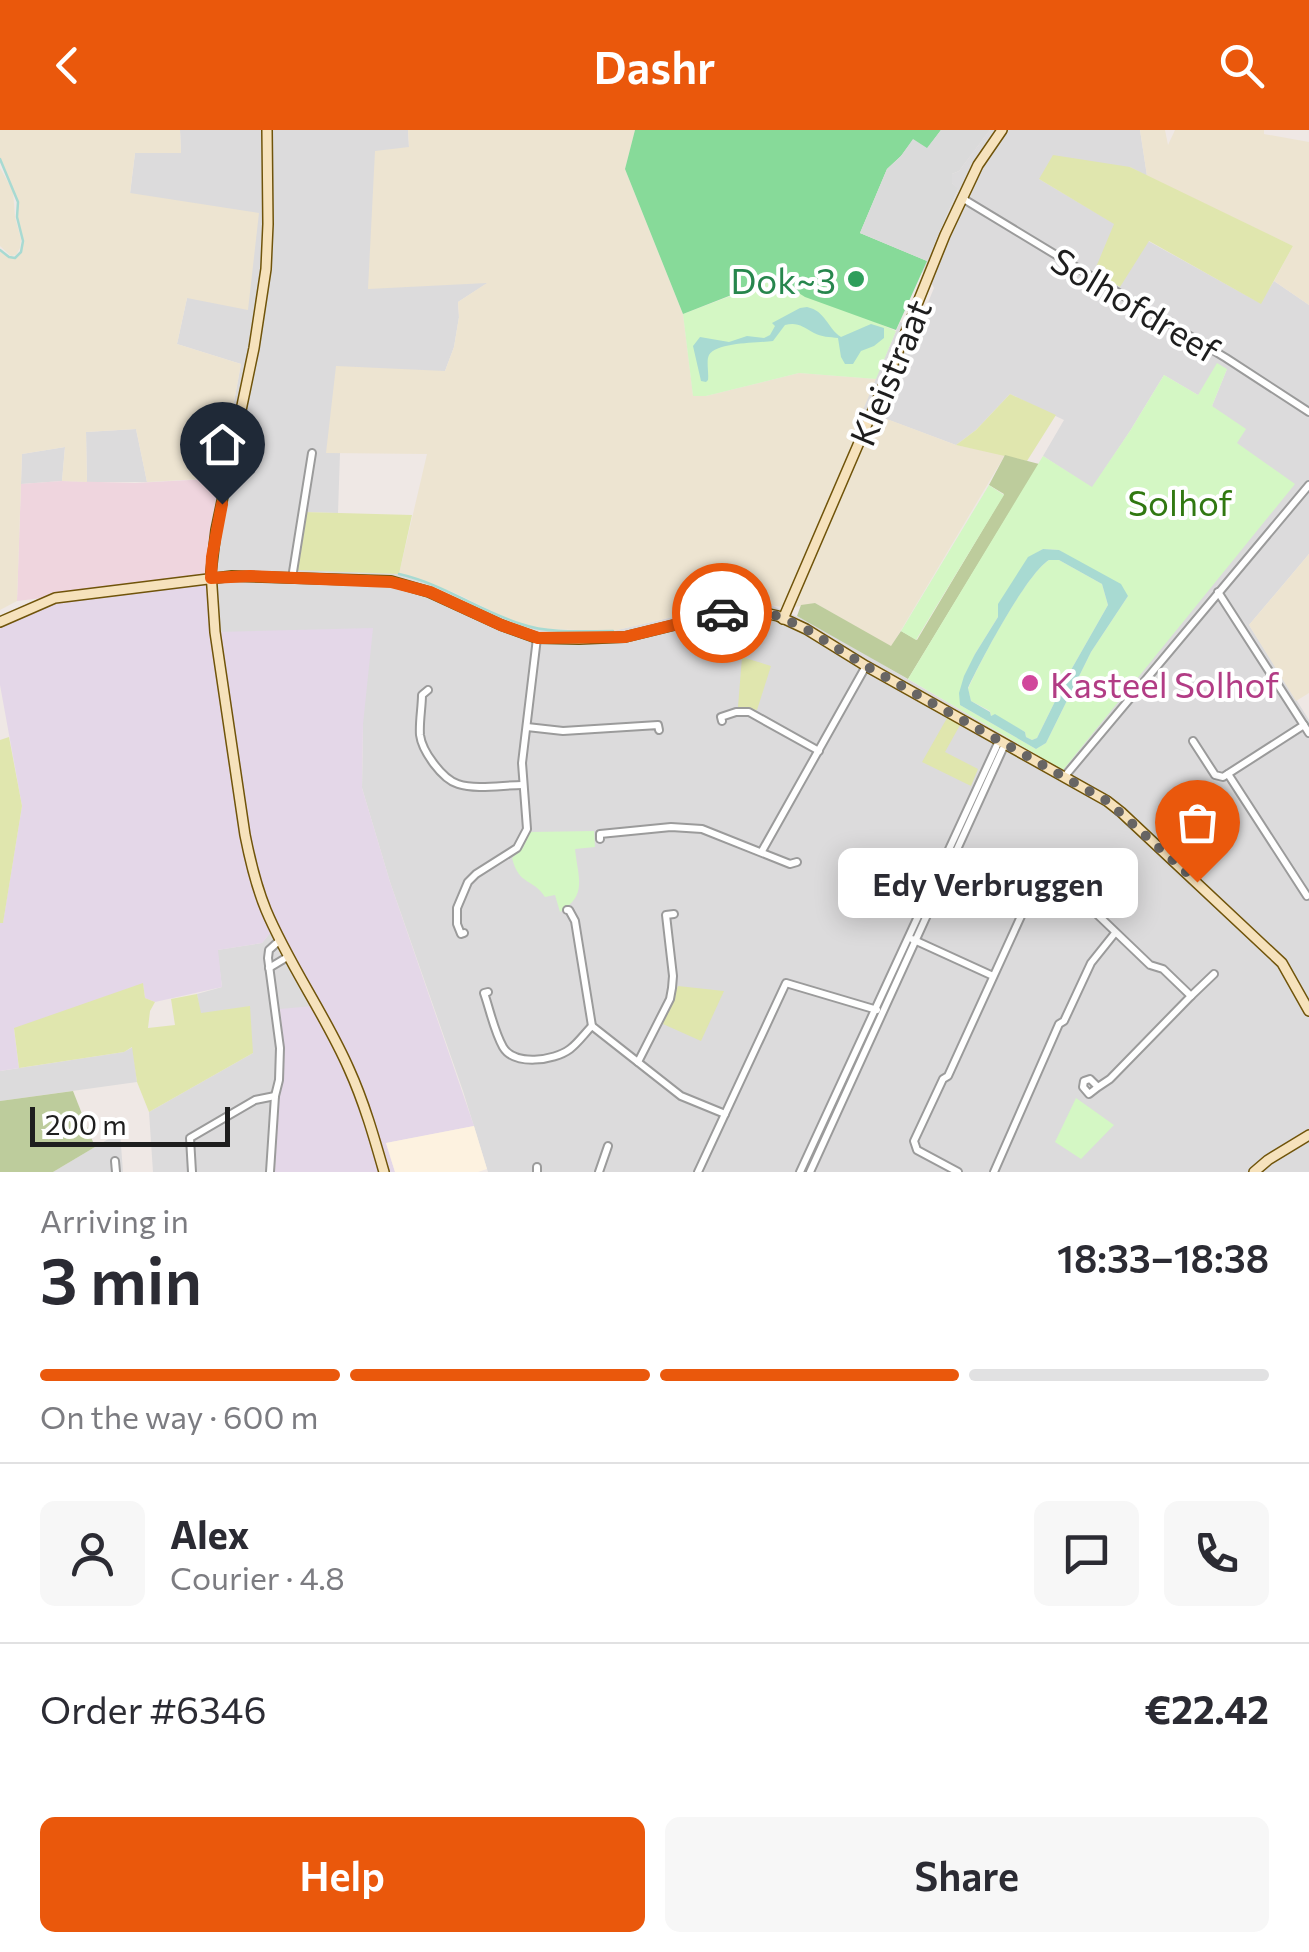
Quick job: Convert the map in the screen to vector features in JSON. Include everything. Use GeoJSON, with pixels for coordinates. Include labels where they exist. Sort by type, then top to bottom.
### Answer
{"type":"FeatureCollection","features":[{"type":"Feature","properties":{"kind":"street"},"geometry":{"type":"LineString","coordinates":[[267,130],[266,269],[254,348],[216,530],[211,578],[216,632],[253,872],[280,940],[349,1069],[384,1172]]}},
{"type":"Feature","properties":{"kind":"street","name":"Kleistraat"},"geometry":{"type":"LineString","coordinates":[[783,619],[962,198],[985,152],[1002,130]]}},
{"type":"Feature","properties":{"kind":"street","name":"Solhofdreef"},"geometry":{"type":"LineString","coordinates":[[962,198],[1309,412]]}},
{"type":"Feature","properties":{"kind":"street"},"geometry":{"type":"LineString","coordinates":[[292,578],[312,453]]}},
{"type":"Feature","properties":{"kind":"street"},"geometry":{"type":"LineString","coordinates":[[1065,776],[1309,485]]}},
{"type":"Feature","properties":{"kind":"street"},"geometry":{"type":"LineString","coordinates":[[0,622],[56,598],[211,578],[391,582],[430,592],[538,638],[625,637],[728,612],[760,612],[806,629],[1122,812],[1282,963],[1309,1011]]}},
{"type":"Feature","properties":{"kind":"street"},"geometry":{"type":"LineString","coordinates":[[1192,741],[1214,776],[1223,777],[1306,729],[1218,592]]}},
{"type":"Feature","properties":{"kind":"street"},"geometry":{"type":"LineString","coordinates":[[464,933],[457,924],[457,908],[468,882],[517,848],[526,829],[522,763],[538,638]]}},
{"type":"Feature","properties":{"kind":"street"},"geometry":{"type":"LineString","coordinates":[[762,851],[866,666]]}},
{"type":"Feature","properties":{"kind":"street"},"geometry":{"type":"LineString","coordinates":[[428,690],[422,694],[420,736],[443,774],[464,786],[522,785]]}},
{"type":"Feature","properties":{"kind":"street"},"geometry":{"type":"LineString","coordinates":[[722,721],[721,717],[736,712],[749,712],[819,752]]}},
{"type":"Feature","properties":{"kind":"street"},"geometry":{"type":"LineString","coordinates":[[528,727],[563,730],[658,726],[659,730]]}},
{"type":"Feature","properties":{"kind":"street"},"geometry":{"type":"LineString","coordinates":[[810,1172],[911,938],[1002,742]]}},
{"type":"Feature","properties":{"kind":"street"},"geometry":{"type":"LineString","coordinates":[[1228,774],[1307,896]]}},
{"type":"Feature","properties":{"kind":"street"},"geometry":{"type":"LineString","coordinates":[[600,839],[600,834],[687,826],[790,864],[797,862]]}},
{"type":"Feature","properties":{"kind":"street"},"geometry":{"type":"LineString","coordinates":[[958,1172],[917,1150],[914,1141],[942,1079],[948,1076],[1035,878],[1042,871],[1052,872],[1150,966],[1163,969],[1191,996]]}},
{"type":"Feature","properties":{"kind":"street"},"geometry":{"type":"LineString","coordinates":[[1051,882],[1047,888],[1086,912],[1095,911]]}},
{"type":"Feature","properties":{"kind":"street"},"geometry":{"type":"LineString","coordinates":[[567,910],[575,921],[592,1026],[682,1096],[725,1114]]}},
{"type":"Feature","properties":{"kind":"street"},"geometry":{"type":"LineString","coordinates":[[638,1062],[670,999],[674,976],[666,915],[674,914]]}},
{"type":"Feature","properties":{"kind":"street"},"geometry":{"type":"LineString","coordinates":[[994,1172],[1059,1024],[1096,956],[1115,933]]}},
{"type":"Feature","properties":{"kind":"street"},"geometry":{"type":"LineString","coordinates":[[911,938],[993,976]]}},
{"type":"Feature","properties":{"kind":"street"},"geometry":{"type":"LineString","coordinates":[[270,1172],[280,1048],[269,950],[280,940]]}},
{"type":"Feature","properties":{"kind":"street"},"geometry":{"type":"LineString","coordinates":[[269,968],[289,956]]}},
{"type":"Feature","properties":{"kind":"street"},"geometry":{"type":"LineString","coordinates":[[1098,1086],[1110,1079],[1214,974]]}},
{"type":"Feature","properties":{"kind":"street"},"geometry":{"type":"LineString","coordinates":[[698,1172],[786,982],[879,1010]]}},
{"type":"Feature","properties":{"kind":"street"},"geometry":{"type":"LineString","coordinates":[[488,992],[484,993],[502,1046],[512,1058],[521,1060],[569,1050],[592,1026]]}},
{"type":"Feature","properties":{"kind":"street"},"geometry":{"type":"LineString","coordinates":[[800,1172],[879,1010]]}},
{"type":"Feature","properties":{"kind":"street"},"geometry":{"type":"LineString","coordinates":[[192,1172],[190,1138],[255,1100],[275,1096]]}},
{"type":"Feature","properties":{"kind":"street"},"geometry":{"type":"LineString","coordinates":[[1254,1172],[1309,1135]]}},
{"type":"Feature","properties":{"kind":"street"},"geometry":{"type":"LineString","coordinates":[[599,1172],[608,1146]]}},
{"type":"Feature","properties":{"kind":"street"},"geometry":{"type":"LineString","coordinates":[[115,1161],[116,1172]]}},
{"type":"Feature","properties":{"kind":"shaded area"},"geometry":{"type":"Polygon","coordinates":[[[0,130],[180,130],[181,153],[135,153],[130,193],[259,213],[248,310],[187,298],[177,344],[241,364],[220,478],[147,482],[136,429],[86,432],[87,482],[62,481],[65,447],[22,454],[17,601],[0,610],[0,250],[15,258],[23,241],[17,198],[0,159],[0,130]]]}},
{"type":"Feature","properties":{"kind":"shaded area"},"geometry":{"type":"Polygon","coordinates":[[[180,130],[408,130],[409,147],[489,282],[458,302],[454,347],[445,371],[327,453],[340,453],[338,513],[303,512],[390,572],[437,586],[534,628],[613,631],[728,604],[768,604],[810,622],[1063,770],[1236,443],[1212,406],[1227,369],[1198,395],[1164,375],[1092,488],[1043,456],[1064,420],[1010,394],[956,445],[862,410],[900,322],[917,329],[934,288],[922,272],[958,190],[952,183],[952,174],[959,171],[990,130],[1140,130],[1147,176],[1130,167],[1039,179],[1260,303],[1274,281],[1309,305],[1309,554],[1249,625],[1309,720],[1309,1172],[488,1172],[362,788],[363,724],[215,632],[212,602],[226,478],[220,478],[241,364],[177,344],[187,298],[130,194],[135,153],[181,153],[180,130]]]}},
{"type":"Feature","properties":{"kind":"shaded area"},"geometry":{"type":"Polygon","coordinates":[[[408,130],[635,130],[625,169],[683,314],[693,395],[706,396],[799,373],[876,379],[863,410],[956,445],[1005,455],[891,647],[815,603],[790,608],[728,604],[613,631],[542,629],[516,623],[453,592],[399,574],[427,454],[326,453],[336,366],[445,371],[454,347],[458,302],[487,283],[368,289],[375,151],[409,147],[408,130]]]}},
{"type":"Feature","properties":{"kind":"shaded area"},"geometry":{"type":"Polygon","coordinates":[[[941,130],[990,130],[959,171],[952,174],[952,183],[958,189],[927,261],[860,233],[887,169],[913,139],[927,148],[941,130]]]}},
{"type":"Feature","properties":{"kind":"shaded area"},"geometry":{"type":"Polygon","coordinates":[[[1140,130],[1165,130],[1168,145],[1175,130],[1264,130],[1264,134],[1309,142],[1309,305],[1274,281],[1293,246],[1147,176],[1140,130]]]}},
{"type":"Feature","properties":{"kind":"shaded area"},"geometry":{"type":"Polygon","coordinates":[[[0,168],[13,191],[21,239],[16,255],[11,256],[0,246],[0,168]]]}},
{"type":"Feature","properties":{"kind":"shaded area"},"geometry":{"type":"Polygon","coordinates":[[[136,429],[147,482],[87,482],[86,432],[136,429]]]}},
{"type":"Feature","properties":{"kind":"shaded area"},"geometry":{"type":"Polygon","coordinates":[[[65,447],[62,481],[21,484],[22,454],[65,447]]]}},
{"type":"Feature","properties":{"kind":"shaded area"},"geometry":{"type":"Polygon","coordinates":[[[227,478],[211,578],[17,601],[21,484],[227,478]]]}},
{"type":"Feature","properties":{"kind":"shaded area"},"geometry":{"type":"Polygon","coordinates":[[[1309,554],[1309,693],[1296,701],[1249,625],[1309,554]]]}},
{"type":"Feature","properties":{"kind":"shaded area"},"geometry":{"type":"Polygon","coordinates":[[[211,578],[216,632],[373,628],[363,724],[362,788],[474,1126],[386,1143],[395,1172],[275,1172],[283,1080],[280,1009],[313,1006],[274,929],[262,943],[218,950],[222,987],[155,1002],[145,998],[143,984],[14,1029],[19,1068],[0,1071],[0,923],[22,806],[0,685],[0,628],[55,598],[211,578]]]}},
{"type":"Feature","properties":{"kind":"shaded area"},"geometry":{"type":"Polygon","coordinates":[[[274,928],[318,1006],[280,1010],[283,1080],[275,1172],[153,1172],[149,1112],[253,1053],[200,1013],[197,994],[222,987],[217,950],[262,943],[274,928]]]}},
{"type":"Feature","properties":{"kind":"shaded area"},"geometry":{"type":"Polygon","coordinates":[[[133,1047],[137,1082],[0,1101],[0,1071],[124,1052],[133,1047]]]}},
{"type":"Feature","properties":{"kind":"shaded area"},"geometry":{"type":"Polygon","coordinates":[[[474,1126],[487,1169],[395,1172],[386,1143],[474,1126]]]}},
{"type":"Feature","properties":{"kind":"shaded area"},"geometry":{"type":"Polygon","coordinates":[[[120,1132],[123,1172],[53,1172],[95,1147],[120,1132]]]}},
{"type":"Feature","properties":{"kind":"green space"},"geometry":{"type":"Polygon","coordinates":[[[635,130],[941,130],[927,149],[913,140],[887,169],[860,233],[927,261],[896,330],[805,297],[775,278],[683,314],[625,169],[635,130]]]}},
{"type":"Feature","properties":{"kind":"green space"},"geometry":{"type":"Polygon","coordinates":[[[1053,155],[1130,167],[1293,246],[1261,304],[1149,241],[1120,287],[1094,272],[1114,224],[1039,179],[1053,155]]]}},
{"type":"Feature","properties":{"kind":"green space"},"geometry":{"type":"Polygon","coordinates":[[[775,279],[896,331],[876,379],[799,373],[693,396],[683,314],[775,279]]]}},
{"type":"Feature","properties":{"kind":"green space","name":"Solhof"},"geometry":{"type":"Polygon","coordinates":[[[1217,363],[1227,369],[1212,406],[1246,429],[1237,443],[1295,484],[1063,770],[908,679],[1043,456],[1092,487],[1164,375],[1198,395],[1217,363]],[[1043,549],[1028,558],[975,654],[960,705],[1036,749],[1046,743],[1091,652],[1128,596],[1059,550],[1043,549]]]}},
{"type":"Feature","properties":{"kind":"green space"},"geometry":{"type":"Polygon","coordinates":[[[1010,394],[1056,415],[1027,461],[956,445],[976,430],[1010,394]]]}},
{"type":"Feature","properties":{"kind":"green space"},"geometry":{"type":"Polygon","coordinates":[[[1005,455],[1039,464],[908,679],[797,616],[801,605],[815,603],[891,646],[901,631],[917,640],[1004,494],[989,485],[1005,455]]]}},
{"type":"Feature","properties":{"kind":"green space"},"geometry":{"type":"Polygon","coordinates":[[[989,485],[1004,495],[916,640],[901,631],[989,485]]]}},
{"type":"Feature","properties":{"kind":"green space"},"geometry":{"type":"Polygon","coordinates":[[[303,512],[412,515],[399,574],[293,570],[303,512]]]}},
{"type":"Feature","properties":{"kind":"green space","name":"Solhof"},"geometry":{"type":"Polygon","coordinates":[[[1049,560],[1059,560],[1102,584],[1108,605],[1037,738],[1032,740],[971,701],[968,689],[1016,600],[1049,560]]]}},
{"type":"Feature","properties":{"kind":"green space"},"geometry":{"type":"Polygon","coordinates":[[[742,657],[771,666],[757,710],[738,707],[742,657]]]}},
{"type":"Feature","properties":{"kind":"green space"},"geometry":{"type":"Polygon","coordinates":[[[947,718],[960,725],[945,752],[978,769],[971,786],[922,762],[947,718]]]}},
{"type":"Feature","properties":{"kind":"green space"},"geometry":{"type":"Polygon","coordinates":[[[9,737],[22,806],[0,923],[0,740],[9,737]]]}},
{"type":"Feature","properties":{"kind":"green space"},"geometry":{"type":"Polygon","coordinates":[[[594,831],[595,847],[575,849],[578,892],[560,912],[555,895],[545,897],[522,878],[512,858],[523,848],[530,832],[594,831]]]}},
{"type":"Feature","properties":{"kind":"green space"},"geometry":{"type":"Polygon","coordinates":[[[143,983],[145,998],[155,1002],[148,1028],[175,1025],[171,999],[197,994],[201,1013],[250,1006],[253,1053],[149,1112],[137,1082],[132,1047],[124,1052],[19,1068],[14,1028],[143,983]]]}},
{"type":"Feature","properties":{"kind":"green space"},"geometry":{"type":"Polygon","coordinates":[[[678,986],[724,991],[701,1041],[663,1024],[678,986]]]}},
{"type":"Feature","properties":{"kind":"green space"},"geometry":{"type":"Polygon","coordinates":[[[73,1091],[95,1147],[53,1172],[0,1172],[0,1101],[73,1091]]]}},
{"type":"Feature","properties":{"kind":"green space"},"geometry":{"type":"Polygon","coordinates":[[[1076,1098],[1114,1125],[1081,1159],[1055,1142],[1076,1098]]]}},
{"type":"Feature","properties":{"kind":"water"},"geometry":{"type":"Polygon","coordinates":[[[807,307],[818,312],[841,337],[871,324],[884,328],[884,338],[861,351],[853,364],[845,364],[838,338],[785,325],[773,341],[729,345],[713,351],[708,357],[708,380],[701,381],[693,346],[700,337],[729,342],[747,336],[764,338],[775,326],[772,323],[807,307]]]}},
{"type":"Feature","properties":{"kind":"water"},"geometry":{"type":"Polygon","coordinates":[[[1043,549],[1059,550],[1121,584],[1128,596],[1091,652],[1046,743],[1036,749],[960,705],[959,693],[975,654],[998,617],[998,604],[1028,557],[1043,549]],[[1049,560],[1029,582],[968,688],[971,701],[1032,740],[1037,738],[1108,605],[1102,584],[1059,560],[1049,560]]]}},
{"type":"Feature","properties":{"kind":"waterway"},"geometry":{"type":"LineString","coordinates":[[0,159],[18,202],[23,241],[15,258],[0,250]]}},
{"type":"Feature","properties":{"kind":"waterway"},"geometry":{"type":"LineString","coordinates":[[399,574],[532,627],[613,631]]}},
{"type":"Feature","properties":{"kind":"way so far"},"geometry":{"type":"LineString","coordinates":[[722,613],[764,613],[806,629],[1107,801],[1197,882]]}},
{"type":"Feature","properties":{"kind":"place","name":"Dok~3"},"geometry":{"type":"Point","coordinates":[856,279]}},
{"type":"Feature","properties":{"kind":"place","name":"Kasteel Solhof"},"geometry":{"type":"Point","coordinates":[1030,683]}},
{"type":"Feature","properties":{"kind":"place","name":"Edy Verbruggen"},"geometry":{"type":"Point","coordinates":[1197,882]}},
{"type":"Feature","properties":{"kind":"route"},"geometry":{"type":"LineString","coordinates":[[222,504],[211,578],[391,582],[430,592],[538,638],[625,637],[722,613]]}}]}
